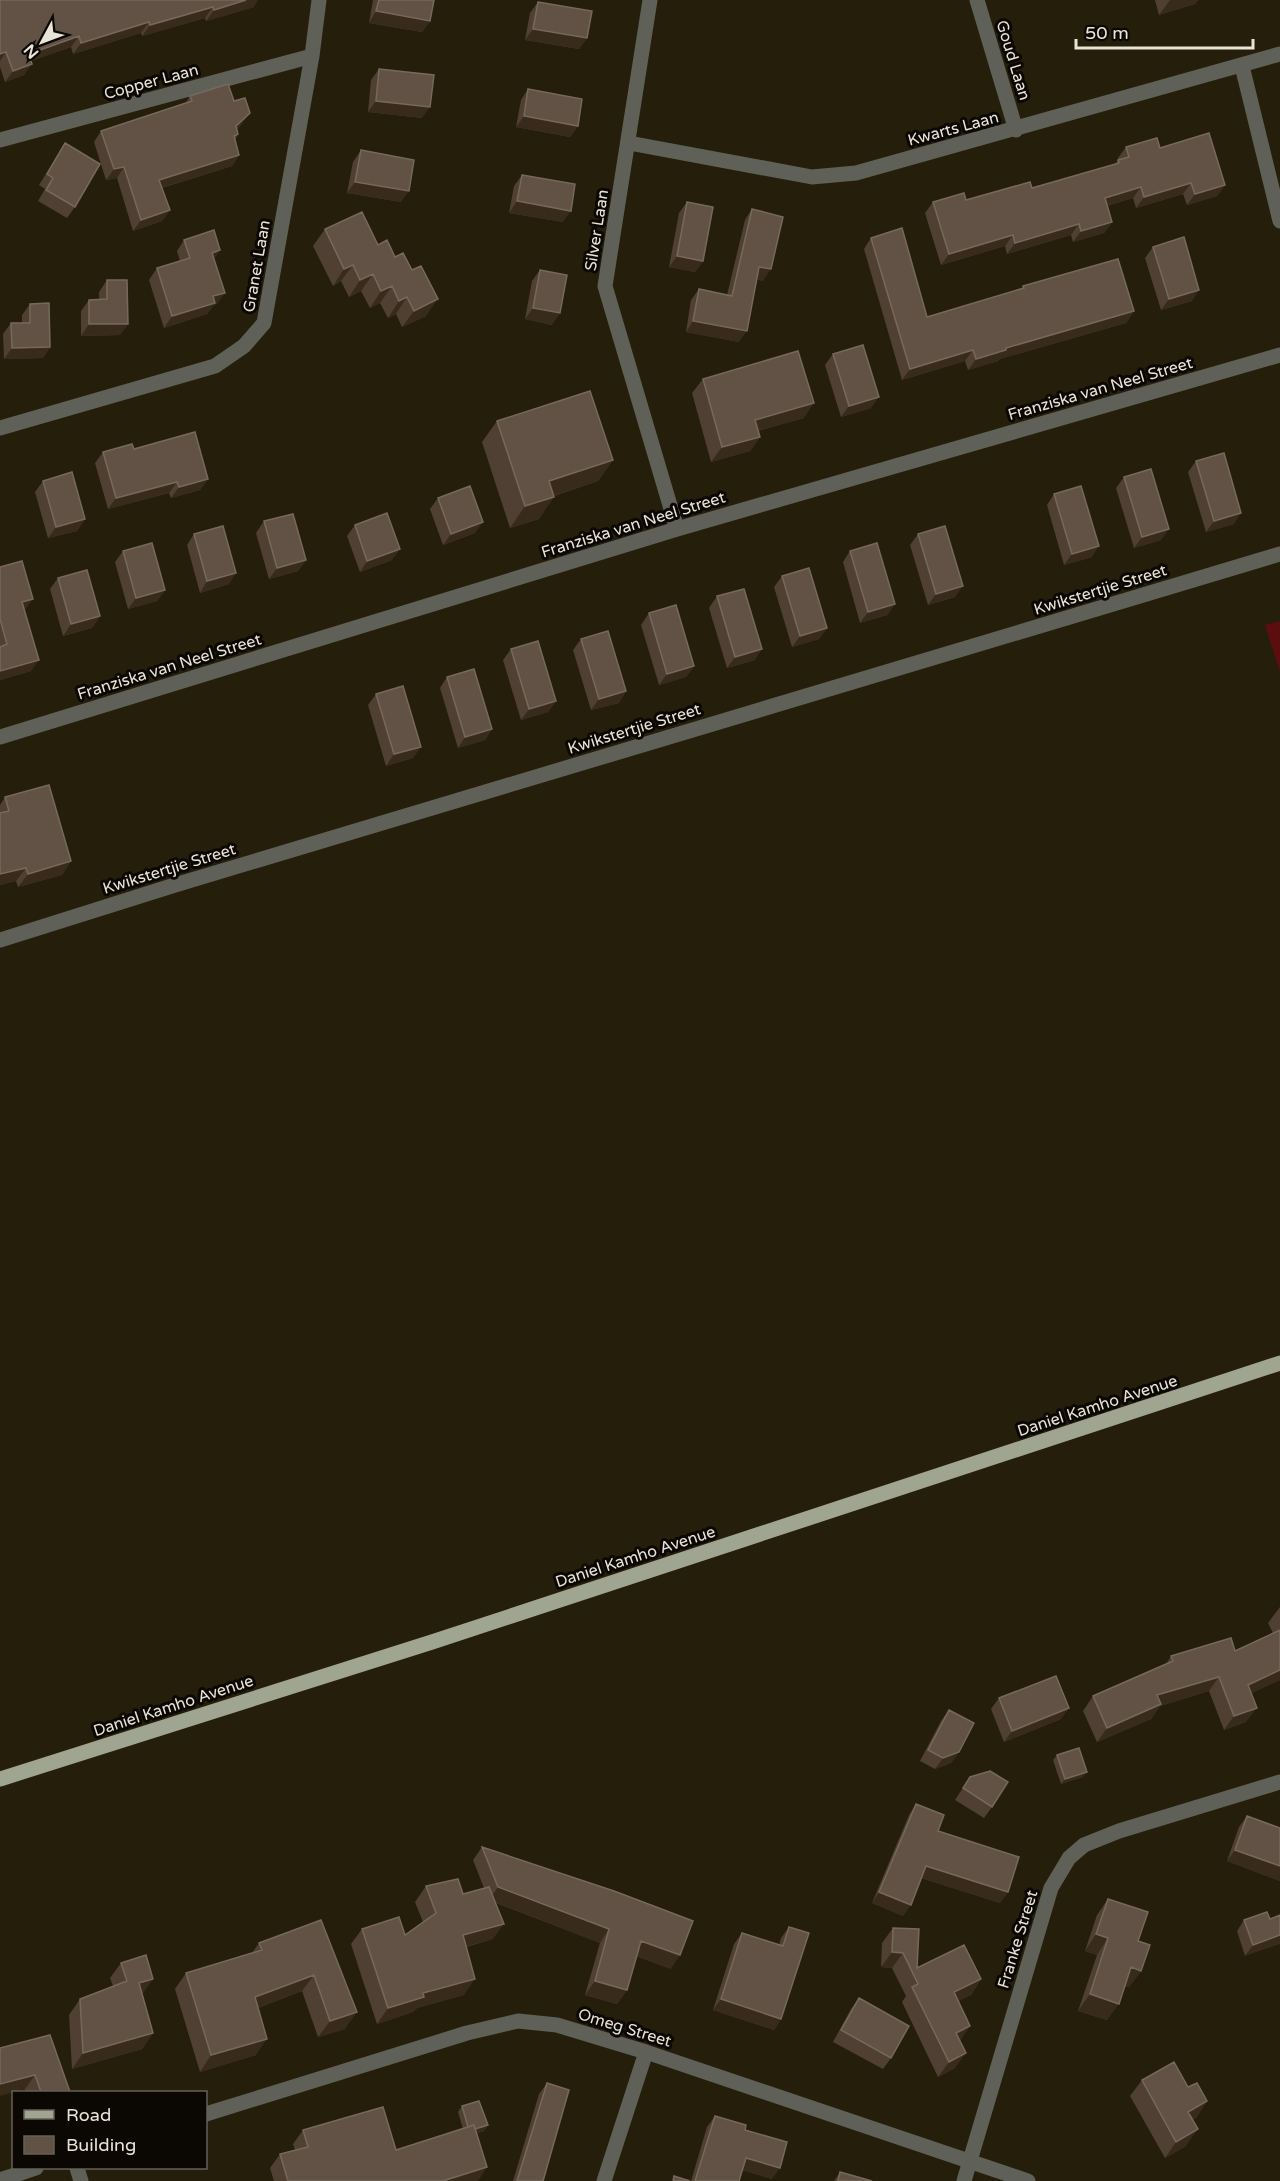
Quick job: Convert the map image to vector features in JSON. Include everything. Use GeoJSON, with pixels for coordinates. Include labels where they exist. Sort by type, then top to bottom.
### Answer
{"type":"FeatureCollection","features":[{"type":"Feature","properties":{"kind":"main road","name":"Daniel Kamho Avenue"},"geometry":{"type":"LineString","coordinates":[[0,1779],[432,1642],[1280,1363]]}},
{"type":"Feature","properties":{"kind":"street","name":"Granet Laan"},"geometry":{"type":"LineString","coordinates":[[0,428],[215,366],[244,345],[264,323],[312,56],[319,0]]}},
{"type":"Feature","properties":{"kind":"street","name":"Silver Laan"},"geometry":{"type":"LineString","coordinates":[[650,0],[605,286],[677,529]]}},
{"type":"Feature","properties":{"kind":"street","name":"Goud Laan"},"geometry":{"type":"LineString","coordinates":[[977,0],[1016,130]]}},
{"type":"Feature","properties":{"kind":"street","name":"Kwarts Laan"},"geometry":{"type":"LineString","coordinates":[[629,143],[812,177],[856,173],[1016,130],[1280,54]]}},
{"type":"Feature","properties":{"kind":"street","name":"Copper Laan"},"geometry":{"type":"LineString","coordinates":[[0,140],[312,56]]}},
{"type":"Feature","properties":{"kind":"street"},"geometry":{"type":"LineString","coordinates":[[1242,66],[1280,221]]}},
{"type":"Feature","properties":{"kind":"street","name":"Franziska van Neel Street"},"geometry":{"type":"LineString","coordinates":[[0,737],[677,529],[1280,355]]}},
{"type":"Feature","properties":{"kind":"street","name":"Kwikstertjie Street"},"geometry":{"type":"LineString","coordinates":[[0,940],[198,878],[1280,554]]}},
{"type":"Feature","properties":{"kind":"street","name":"Franke Street"},"geometry":{"type":"LineString","coordinates":[[964,2181],[1051,1888],[1069,1858],[1084,1845],[1119,1831],[1280,1782]]}},
{"type":"Feature","properties":{"kind":"street","name":"Omeg Street"},"geometry":{"type":"LineString","coordinates":[[207,2114],[467,2033],[518,2021],[557,2025],[646,2052],[1028,2181]]}},
{"type":"Feature","properties":{"kind":"street"},"geometry":{"type":"LineString","coordinates":[[604,2181],[646,2052]]}},
{"type":"Feature","properties":{"kind":"street"},"geometry":{"type":"LineString","coordinates":[[0,2180],[33,2169]]}},
{"type":"Feature","properties":{"kind":"shaded area"},"geometry":{"type":"Polygon","coordinates":[[[1280,621],[1280,672],[1265,625],[1280,621]]]}},
{"type":"Feature","properties":{"kind":"building"},"geometry":{"type":"Polygon","coordinates":[[[0,0],[246,0],[150,25],[149,22],[81,43],[79,36],[29,54],[32,64],[13,71],[6,52],[0,54],[0,0]]]}},
{"type":"Feature","properties":{"kind":"building"},"geometry":{"type":"Polygon","coordinates":[[[379,0],[434,0],[430,21],[376,11],[379,0]]]}},
{"type":"Feature","properties":{"kind":"building"},"geometry":{"type":"Polygon","coordinates":[[[538,2],[592,11],[587,38],[533,29],[538,2]]]}},
{"type":"Feature","properties":{"kind":"building"},"geometry":{"type":"Polygon","coordinates":[[[379,69],[434,75],[430,107],[376,101],[379,69]]]}},
{"type":"Feature","properties":{"kind":"building"},"geometry":{"type":"Polygon","coordinates":[[[228,84],[234,101],[245,98],[250,113],[236,126],[238,134],[234,136],[239,155],[159,180],[170,210],[141,220],[124,167],[114,169],[101,131],[192,101],[190,96],[228,84]]]}},
{"type":"Feature","properties":{"kind":"building"},"geometry":{"type":"Polygon","coordinates":[[[528,89],[582,99],[578,126],[524,116],[528,89]]]}},
{"type":"Feature","properties":{"kind":"building"},"geometry":{"type":"Polygon","coordinates":[[[1209,133],[1225,185],[1195,194],[1191,183],[1144,197],[1141,187],[1105,198],[1112,222],[1081,231],[1079,224],[1015,243],[1013,235],[949,254],[933,202],[964,193],[966,200],[1030,182],[1032,188],[1119,163],[1118,160],[1129,157],[1126,147],[1157,138],[1160,148],[1209,133]]]}},
{"type":"Feature","properties":{"kind":"building"},"geometry":{"type":"Polygon","coordinates":[[[65,143],[100,164],[75,207],[46,190],[53,178],[47,174],[65,143]]]}},
{"type":"Feature","properties":{"kind":"building"},"geometry":{"type":"Polygon","coordinates":[[[361,150],[414,160],[409,191],[355,182],[361,150]]]}},
{"type":"Feature","properties":{"kind":"building"},"geometry":{"type":"Polygon","coordinates":[[[522,175],[575,184],[571,211],[517,201],[522,175]]]}},
{"type":"Feature","properties":{"kind":"building"},"geometry":{"type":"Polygon","coordinates":[[[687,202],[713,207],[703,261],[677,256],[687,202]]]}},
{"type":"Feature","properties":{"kind":"building"},"geometry":{"type":"Polygon","coordinates":[[[752,209],[783,217],[771,269],[759,267],[747,331],[693,321],[699,289],[732,296],[752,209]]]}},
{"type":"Feature","properties":{"kind":"building"},"geometry":{"type":"Polygon","coordinates":[[[362,212],[378,245],[387,240],[395,257],[403,253],[412,270],[421,266],[438,299],[414,311],[407,297],[399,301],[392,286],[381,291],[373,274],[360,280],[353,265],[344,269],[325,229],[362,212]]]}},
{"type":"Feature","properties":{"kind":"building"},"geometry":{"type":"Polygon","coordinates":[[[902,228],[927,317],[1118,259],[1134,311],[1006,348],[1006,350],[976,359],[973,350],[910,369],[871,238],[902,228]]]}},
{"type":"Feature","properties":{"kind":"building"},"geometry":{"type":"Polygon","coordinates":[[[214,230],[220,250],[212,253],[225,293],[213,296],[215,303],[172,316],[157,268],[190,258],[184,240],[214,230]]]}},
{"type":"Feature","properties":{"kind":"building"},"geometry":{"type":"Polygon","coordinates":[[[1184,237],[1199,290],[1169,299],[1153,247],[1184,237]]]}},
{"type":"Feature","properties":{"kind":"building"},"geometry":{"type":"Polygon","coordinates":[[[540,270],[567,275],[560,313],[533,308],[540,270]]]}},
{"type":"Feature","properties":{"kind":"building"},"geometry":{"type":"Polygon","coordinates":[[[107,280],[127,280],[128,324],[89,324],[89,300],[107,299],[107,280]]]}},
{"type":"Feature","properties":{"kind":"building"},"geometry":{"type":"Polygon","coordinates":[[[49,303],[50,347],[12,348],[11,323],[30,323],[30,304],[49,303]]]}},
{"type":"Feature","properties":{"kind":"building"},"geometry":{"type":"Polygon","coordinates":[[[863,345],[879,397],[849,406],[833,354],[863,345]]]}},
{"type":"Feature","properties":{"kind":"building"},"geometry":{"type":"Polygon","coordinates":[[[798,351],[814,403],[755,420],[760,437],[722,447],[703,379],[798,351]]]}},
{"type":"Feature","properties":{"kind":"building"},"geometry":{"type":"Polygon","coordinates":[[[590,391],[613,460],[549,481],[554,497],[525,506],[497,421],[590,391]]]}},
{"type":"Feature","properties":{"kind":"building"},"geometry":{"type":"Polygon","coordinates":[[[195,432],[208,479],[179,487],[177,482],[116,498],[103,452],[132,444],[134,449],[195,432]]]}},
{"type":"Feature","properties":{"kind":"building"},"geometry":{"type":"Polygon","coordinates":[[[1224,453],[1241,513],[1214,521],[1196,461],[1224,453]]]}},
{"type":"Feature","properties":{"kind":"building"},"geometry":{"type":"Polygon","coordinates":[[[1151,469],[1169,529],[1142,537],[1124,477],[1151,469]]]}},
{"type":"Feature","properties":{"kind":"building"},"geometry":{"type":"Polygon","coordinates":[[[72,472],[85,519],[56,527],[43,481],[72,472]]]}},
{"type":"Feature","properties":{"kind":"building"},"geometry":{"type":"Polygon","coordinates":[[[470,486],[483,522],[451,534],[438,498],[470,486]]]}},
{"type":"Feature","properties":{"kind":"building"},"geometry":{"type":"Polygon","coordinates":[[[1081,486],[1099,546],[1072,554],[1054,494],[1081,486]]]}},
{"type":"Feature","properties":{"kind":"building"},"geometry":{"type":"Polygon","coordinates":[[[387,513],[400,549],[367,561],[355,525],[387,513]]]}},
{"type":"Feature","properties":{"kind":"building"},"geometry":{"type":"Polygon","coordinates":[[[293,514],[306,560],[277,568],[264,521],[293,514]]]}},
{"type":"Feature","properties":{"kind":"building"},"geometry":{"type":"Polygon","coordinates":[[[223,526],[236,573],[207,581],[194,534],[223,526]]]}},
{"type":"Feature","properties":{"kind":"building"},"geometry":{"type":"Polygon","coordinates":[[[945,526],[963,586],[936,594],[918,534],[945,526]]]}},
{"type":"Feature","properties":{"kind":"building"},"geometry":{"type":"Polygon","coordinates":[[[152,543],[165,590],[136,598],[123,551],[152,543]]]}},
{"type":"Feature","properties":{"kind":"building"},"geometry":{"type":"Polygon","coordinates":[[[877,543],[895,604],[868,612],[850,551],[877,543]]]}},
{"type":"Feature","properties":{"kind":"building"},"geometry":{"type":"Polygon","coordinates":[[[22,561],[33,599],[22,602],[39,660],[0,671],[0,647],[7,644],[0,619],[0,567],[22,561]]]}},
{"type":"Feature","properties":{"kind":"building"},"geometry":{"type":"Polygon","coordinates":[[[809,568],[827,628],[800,636],[782,576],[809,568]]]}},
{"type":"Feature","properties":{"kind":"building"},"geometry":{"type":"Polygon","coordinates":[[[87,570],[100,616],[71,624],[58,578],[87,570]]]}},
{"type":"Feature","properties":{"kind":"building"},"geometry":{"type":"Polygon","coordinates":[[[744,589],[762,649],[735,657],[717,596],[744,589]]]}},
{"type":"Feature","properties":{"kind":"building"},"geometry":{"type":"Polygon","coordinates":[[[676,605],[694,666],[667,674],[649,613],[676,605]]]}},
{"type":"Feature","properties":{"kind":"building"},"geometry":{"type":"Polygon","coordinates":[[[608,631],[626,691],[599,699],[581,639],[608,631]]]}},
{"type":"Feature","properties":{"kind":"building"},"geometry":{"type":"Polygon","coordinates":[[[538,641],[556,701],[529,709],[511,649],[538,641]]]}},
{"type":"Feature","properties":{"kind":"building"},"geometry":{"type":"Polygon","coordinates":[[[474,669],[492,729],[465,737],[447,677],[474,669]]]}},
{"type":"Feature","properties":{"kind":"building"},"geometry":{"type":"Polygon","coordinates":[[[403,686],[421,747],[394,754],[376,694],[403,686]]]}},
{"type":"Feature","properties":{"kind":"building"},"geometry":{"type":"Polygon","coordinates":[[[49,785],[71,861],[28,874],[26,868],[0,874],[0,813],[9,811],[5,797],[49,785]]]}},
{"type":"Feature","properties":{"kind":"building"},"geometry":{"type":"Polygon","coordinates":[[[1280,1630],[1280,1670],[1248,1685],[1257,1708],[1234,1716],[1219,1677],[1157,1695],[1161,1704],[1107,1728],[1093,1696],[1173,1661],[1171,1656],[1231,1638],[1235,1651],[1280,1630]]]}},
{"type":"Feature","properties":{"kind":"building"},"geometry":{"type":"Polygon","coordinates":[[[1056,1676],[1069,1708],[1012,1731],[999,1698],[1056,1676]]]}},
{"type":"Feature","properties":{"kind":"building"},"geometry":{"type":"Polygon","coordinates":[[[949,1710],[974,1723],[959,1752],[943,1758],[928,1750],[949,1710]]]}},
{"type":"Feature","properties":{"kind":"building"},"geometry":{"type":"Polygon","coordinates":[[[1079,1748],[1087,1772],[1065,1779],[1057,1755],[1079,1748]]]}},
{"type":"Feature","properties":{"kind":"building"},"geometry":{"type":"Polygon","coordinates":[[[990,1771],[1008,1782],[992,1807],[963,1788],[970,1777],[990,1771]]]}},
{"type":"Feature","properties":{"kind":"building"},"geometry":{"type":"Polygon","coordinates":[[[916,1804],[944,1815],[938,1831],[1019,1857],[1008,1892],[926,1866],[911,1905],[879,1892],[916,1804]]]}},
{"type":"Feature","properties":{"kind":"building"},"geometry":{"type":"Polygon","coordinates":[[[1247,1816],[1280,1828],[1280,1866],[1235,1850],[1247,1816]]]}},
{"type":"Feature","properties":{"kind":"building"},"geometry":{"type":"Polygon","coordinates":[[[482,1847],[614,1891],[693,1921],[680,1955],[641,1941],[627,1990],[595,1981],[609,1929],[498,1887],[482,1847]]]}},
{"type":"Feature","properties":{"kind":"building"},"geometry":{"type":"Polygon","coordinates":[[[458,1879],[463,1894],[489,1887],[504,1924],[463,1935],[475,1979],[423,1993],[424,1997],[388,2008],[362,1929],[399,1917],[405,1935],[436,1913],[426,1886],[458,1879]]]}},
{"type":"Feature","properties":{"kind":"building"},"geometry":{"type":"Polygon","coordinates":[[[1108,1899],[1148,1912],[1138,1941],[1150,1945],[1141,1971],[1131,1967],[1119,2004],[1090,1994],[1108,1938],[1096,1934],[1108,1899]]]}},
{"type":"Feature","properties":{"kind":"building"},"geometry":{"type":"Polygon","coordinates":[[[1267,1912],[1270,1919],[1280,1915],[1280,1935],[1253,1945],[1244,1920],[1267,1912]]]}},
{"type":"Feature","properties":{"kind":"building"},"geometry":{"type":"Polygon","coordinates":[[[321,1920],[357,2012],[330,2021],[314,1975],[255,1997],[267,2039],[211,2055],[186,1973],[262,1950],[259,1943],[321,1920]]]}},
{"type":"Feature","properties":{"kind":"building"},"geometry":{"type":"Polygon","coordinates":[[[789,1927],[809,1933],[781,2019],[721,1999],[742,1933],[783,1946],[789,1927]]]}},
{"type":"Feature","properties":{"kind":"building"},"geometry":{"type":"Polygon","coordinates":[[[893,1928],[919,1929],[917,1968],[964,1945],[981,1979],[954,1992],[970,2026],[956,2033],[966,2053],[949,2062],[912,1987],[918,1984],[903,1953],[892,1952],[893,1928]]]}},
{"type":"Feature","properties":{"kind":"building"},"geometry":{"type":"Polygon","coordinates":[[[146,1955],[153,1979],[139,1983],[153,2033],[83,2053],[80,1999],[127,1981],[121,1963],[146,1955]]]}},
{"type":"Feature","properties":{"kind":"building"},"geometry":{"type":"Polygon","coordinates":[[[859,1998],[909,2026],[891,2058],[841,2030],[859,1998]]]}},
{"type":"Feature","properties":{"kind":"building"},"geometry":{"type":"Polygon","coordinates":[[[50,2035],[70,2091],[41,2091],[35,2075],[0,2084],[0,2048],[50,2035]]]}},
{"type":"Feature","properties":{"kind":"building"},"geometry":{"type":"Polygon","coordinates":[[[1174,2062],[1188,2087],[1197,2083],[1207,2101],[1188,2112],[1198,2129],[1176,2142],[1142,2080],[1174,2062]]]}},
{"type":"Feature","properties":{"kind":"building"},"geometry":{"type":"Polygon","coordinates":[[[547,2083],[569,2090],[543,2181],[517,2181],[547,2083]]]}},
{"type":"Feature","properties":{"kind":"building"},"geometry":{"type":"Polygon","coordinates":[[[479,2101],[488,2125],[475,2129],[474,2125],[468,2127],[462,2106],[479,2101]]]}},
{"type":"Feature","properties":{"kind":"building"},"geometry":{"type":"Polygon","coordinates":[[[383,2107],[396,2150],[474,2125],[487,2167],[443,2181],[288,2181],[280,2154],[308,2147],[303,2130],[383,2107]]]}},
{"type":"Feature","properties":{"kind":"building"},"geometry":{"type":"Polygon","coordinates":[[[715,2116],[746,2125],[745,2130],[787,2142],[780,2168],[746,2158],[739,2181],[695,2181],[715,2116]]]}},
{"type":"Feature","properties":{"kind":"building"},"geometry":{"type":"Polygon","coordinates":[[[840,2172],[872,2181],[838,2181],[840,2172]]]}},
{"type":"Feature","properties":{"kind":"building"},"geometry":{"type":"Polygon","coordinates":[[[674,2176],[690,2181],[673,2181],[674,2176]]]}}]}
